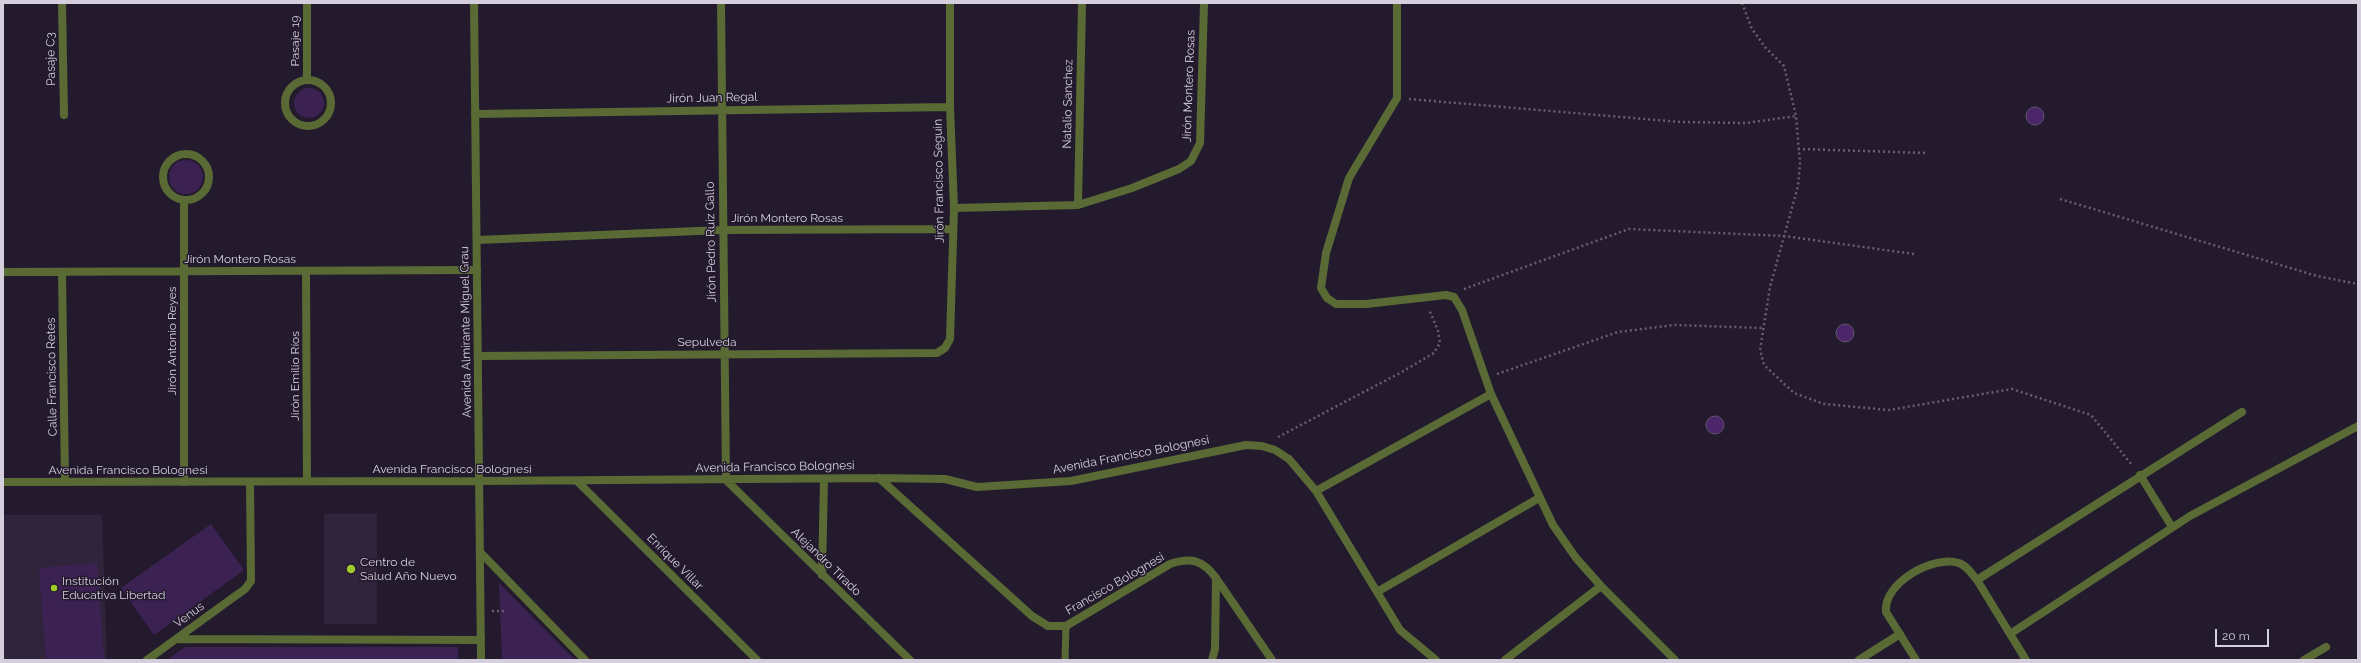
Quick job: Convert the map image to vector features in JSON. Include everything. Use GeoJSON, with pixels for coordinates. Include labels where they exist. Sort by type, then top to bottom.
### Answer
{"type":"FeatureCollection","features":[{"type":"Feature","properties":{"kind":"street","name":"Pasaje C3"},"geometry":{"type":"LineString","coordinates":[[62,3],[64,115]]}},
{"type":"Feature","properties":{"kind":"street","name":"Pasaje 19"},"geometry":{"type":"LineString","coordinates":[[307,3],[307,79]]}},
{"type":"Feature","properties":{"kind":"street","name":"Avenida Almirante Miguel Grau"},"geometry":{"type":"LineString","coordinates":[[474,3],[482,660]]}},
{"type":"Feature","properties":{"kind":"street","name":"Jirón Pedro Ruiz Gallo"},"geometry":{"type":"LineString","coordinates":[[721,3],[726,480]]}},
{"type":"Feature","properties":{"kind":"street","name":"Jirón Francisco Seguin"},"geometry":{"type":"LineString","coordinates":[[937,354],[945,348],[950,339],[954,208],[950,106],[950,3]]}},
{"type":"Feature","properties":{"kind":"street","name":"Natalio Sanchez"},"geometry":{"type":"LineString","coordinates":[[1078,205],[1082,3]]}},
{"type":"Feature","properties":{"kind":"street","name":"Jirón Montero Rosas"},"geometry":{"type":"LineString","coordinates":[[954,208],[1078,205],[1132,188],[1179,169],[1191,161],[1197,152],[1200,143],[1204,3]]}},
{"type":"Feature","properties":{"kind":"street"},"geometry":{"type":"LineString","coordinates":[[1397,3],[1396,98],[1349,178],[1326,253],[1321,288],[1327,298],[1336,304],[1366,304],[1446,295],[1454,297],[1462,310],[1491,394],[1538,498],[1553,525],[1576,558],[1601,586],[1675,660]]}},
{"type":"Feature","properties":{"kind":"street","name":"Pasaje 19"},"geometry":{"type":"LineString","coordinates":[[307,79],[322,84],[331,96],[329,112],[319,123],[312,126],[304,126],[292,119],[285,106],[288,92],[293,86],[307,79]]}},
{"type":"Feature","properties":{"kind":"street","name":"Jirón Juan Regal"},"geometry":{"type":"LineString","coordinates":[[476,114],[950,106]]}},
{"type":"Feature","properties":{"kind":"street"},"geometry":{"type":"LineString","coordinates":[[191,154],[204,162],[209,176],[204,191],[199,196],[184,200],[177,198],[166,188],[163,173],[170,160],[176,155],[191,154]]}},
{"type":"Feature","properties":{"kind":"street","name":"Jirón Antonio Reyes"},"geometry":{"type":"LineString","coordinates":[[184,200],[184,482]]}},
{"type":"Feature","properties":{"kind":"street","name":"Jirón Montero Rosas"},"geometry":{"type":"LineString","coordinates":[[477,240],[723,230],[953,229]]}},
{"type":"Feature","properties":{"kind":"street","name":"Jirón Montero Rosas"},"geometry":{"type":"LineString","coordinates":[[3,272],[477,270]]}},
{"type":"Feature","properties":{"kind":"street","name":"Jirón Emilio Ríos"},"geometry":{"type":"LineString","coordinates":[[306,271],[307,481]]}},
{"type":"Feature","properties":{"kind":"street","name":"Calle Francisco Retes"},"geometry":{"type":"LineString","coordinates":[[62,272],[65,482]]}},
{"type":"Feature","properties":{"kind":"street","name":"Sepulveda"},"geometry":{"type":"LineString","coordinates":[[478,356],[725,353],[937,354]]}},
{"type":"Feature","properties":{"kind":"street"},"geometry":{"type":"LineString","coordinates":[[1316,491],[1491,394]]}},
{"type":"Feature","properties":{"kind":"street"},"geometry":{"type":"LineString","coordinates":[[1977,580],[2140,475],[2242,412]]}},
{"type":"Feature","properties":{"kind":"street"},"geometry":{"type":"LineString","coordinates":[[2010,634],[2172,527],[2358,426]]}},
{"type":"Feature","properties":{"kind":"street","name":"Avenida Francisco Bolognesi"},"geometry":{"type":"LineString","coordinates":[[3,482],[577,481],[879,478],[945,479],[977,486],[1046,484],[1071,481],[1246,445],[1262,446],[1275,450],[1289,460],[1316,491],[1400,630],[1436,660]]}},
{"type":"Feature","properties":{"kind":"street"},"geometry":{"type":"LineString","coordinates":[[2140,475],[2172,527]]}},
{"type":"Feature","properties":{"kind":"street","name":"Francisco Bolognesi"},"geometry":{"type":"LineString","coordinates":[[879,478],[1032,616],[1048,626],[1066,626],[1155,573],[1183,560],[1196,562],[1208,567],[1272,660]]}},
{"type":"Feature","properties":{"kind":"street"},"geometry":{"type":"LineString","coordinates":[[822,575],[824,479]]}},
{"type":"Feature","properties":{"kind":"street","name":"Alejandro Tirado"},"geometry":{"type":"LineString","coordinates":[[726,480],[910,660]]}},
{"type":"Feature","properties":{"kind":"street","name":"Enrique Villar"},"geometry":{"type":"LineString","coordinates":[[577,481],[757,660]]}},
{"type":"Feature","properties":{"kind":"street","name":"Venus"},"geometry":{"type":"LineString","coordinates":[[147,660],[245,590],[251,581],[250,482]]}},
{"type":"Feature","properties":{"kind":"street"},"geometry":{"type":"LineString","coordinates":[[1377,592],[1538,498]]}},
{"type":"Feature","properties":{"kind":"street"},"geometry":{"type":"LineString","coordinates":[[480,552],[585,660]]}},
{"type":"Feature","properties":{"kind":"street"},"geometry":{"type":"LineString","coordinates":[[1916,660],[1886,612],[1885,603],[1891,590],[1906,577],[1925,567],[1949,562],[1967,568],[1977,580],[2026,660]]}},
{"type":"Feature","properties":{"kind":"street"},"geometry":{"type":"LineString","coordinates":[[1212,660],[1215,649],[1216,578]]}},
{"type":"Feature","properties":{"kind":"street"},"geometry":{"type":"LineString","coordinates":[[1505,660],[1601,586]]}},
{"type":"Feature","properties":{"kind":"street"},"geometry":{"type":"LineString","coordinates":[[1859,660],[1900,634]]}},
{"type":"Feature","properties":{"kind":"street"},"geometry":{"type":"LineString","coordinates":[[177,639],[481,640]]}},
{"type":"Feature","properties":{"kind":"street"},"geometry":{"type":"LineString","coordinates":[[2304,660],[2326,647]]}},
{"type":"Feature","properties":{"kind":"lane"},"geometry":{"type":"LineString","coordinates":[[1064,660],[1066,626]]}},
{"type":"Feature","properties":{"kind":"path"},"geometry":{"type":"LineString","coordinates":[[1742,3],[1752,29],[1765,47],[1784,66],[1796,116],[1798,186],[1770,287],[1760,350],[1764,365],[1794,393],[1824,404],[1889,410],[2012,389],[2091,415],[2140,475]]}},
{"type":"Feature","properties":{"kind":"path"},"geometry":{"type":"LineString","coordinates":[[1396,98],[1680,122],[1746,123],[1796,116]]}},
{"type":"Feature","properties":{"kind":"path"},"geometry":{"type":"LineString","coordinates":[[1798,149],[1928,154]]}},
{"type":"Feature","properties":{"kind":"path"},"geometry":{"type":"LineString","coordinates":[[2060,199],[2317,276],[2358,284]]}},
{"type":"Feature","properties":{"kind":"path"},"geometry":{"type":"LineString","coordinates":[[1446,295],[1629,230],[1784,236],[1914,254]]}},
{"type":"Feature","properties":{"kind":"path"},"geometry":{"type":"LineString","coordinates":[[1262,446],[1400,373],[1434,353],[1440,343],[1438,331],[1424,298]]}},
{"type":"Feature","properties":{"kind":"path"},"geometry":{"type":"LineString","coordinates":[[1485,378],[1618,332],[1674,325],[1763,328]]}},
{"type":"Feature","properties":{"kind":"shaded area"},"geometry":{"type":"Polygon","coordinates":[[[309,88],[315,89],[323,97],[323,109],[315,117],[309,118],[303,117],[295,109],[294,103],[295,97],[303,89],[309,88]]]}},
{"type":"Feature","properties":{"kind":"shaded area"},"geometry":{"type":"Polygon","coordinates":[[[183,160],[189,160],[193,161],[200,167],[203,177],[202,184],[196,191],[189,194],[183,194],[179,193],[172,187],[169,180],[169,174],[170,170],[176,163],[183,160]]]}},
{"type":"Feature","properties":{"kind":"shaded area","name":"Centro de Salud Año Nuevo"},"geometry":{"type":"Polygon","coordinates":[[[324,514],[377,514],[377,624],[324,624],[324,514]]]}},
{"type":"Feature","properties":{"kind":"shaded area","name":"Institución Educativa Libertad"},"geometry":{"type":"Polygon","coordinates":[[[3,515],[102,515],[107,660],[3,660],[3,515]]]}},
{"type":"Feature","properties":{"kind":"shaded area"},"geometry":{"type":"Polygon","coordinates":[[[211,524],[244,570],[154,635],[121,588],[211,524]]]}},
{"type":"Feature","properties":{"kind":"shaded area"},"geometry":{"type":"Polygon","coordinates":[[[97,563],[104,660],[46,660],[39,568],[97,563]]]}},
{"type":"Feature","properties":{"kind":"shaded area"},"geometry":{"type":"Polygon","coordinates":[[[499,583],[575,660],[502,660],[499,583]]]}},
{"type":"Feature","properties":{"kind":"shaded area"},"geometry":{"type":"Polygon","coordinates":[[[185,647],[458,647],[458,660],[167,660],[185,647]]]}},
{"type":"Feature","properties":{"kind":"building"},"geometry":{"type":"Polygon","coordinates":[[[2035,107],[2041,110],[2044,116],[2041,122],[2035,125],[2029,122],[2026,116],[2029,110],[2035,107]]]}},
{"type":"Feature","properties":{"kind":"building"},"geometry":{"type":"Polygon","coordinates":[[[1845,324],[1851,327],[1854,333],[1851,339],[1845,342],[1839,339],[1836,333],[1839,327],[1845,324]]]}},
{"type":"Feature","properties":{"kind":"building"},"geometry":{"type":"Polygon","coordinates":[[[1715,416],[1721,419],[1724,425],[1721,431],[1715,434],[1709,431],[1706,425],[1709,419],[1715,416]]]}},
{"type":"Feature","properties":{"kind":"place","name":"Centro de Salud Año Nuevo"},"geometry":{"type":"Point","coordinates":[351,569]}},
{"type":"Feature","properties":{"kind":"place","name":"Institución Educativa Libertad"},"geometry":{"type":"Point","coordinates":[54,588]}}]}
